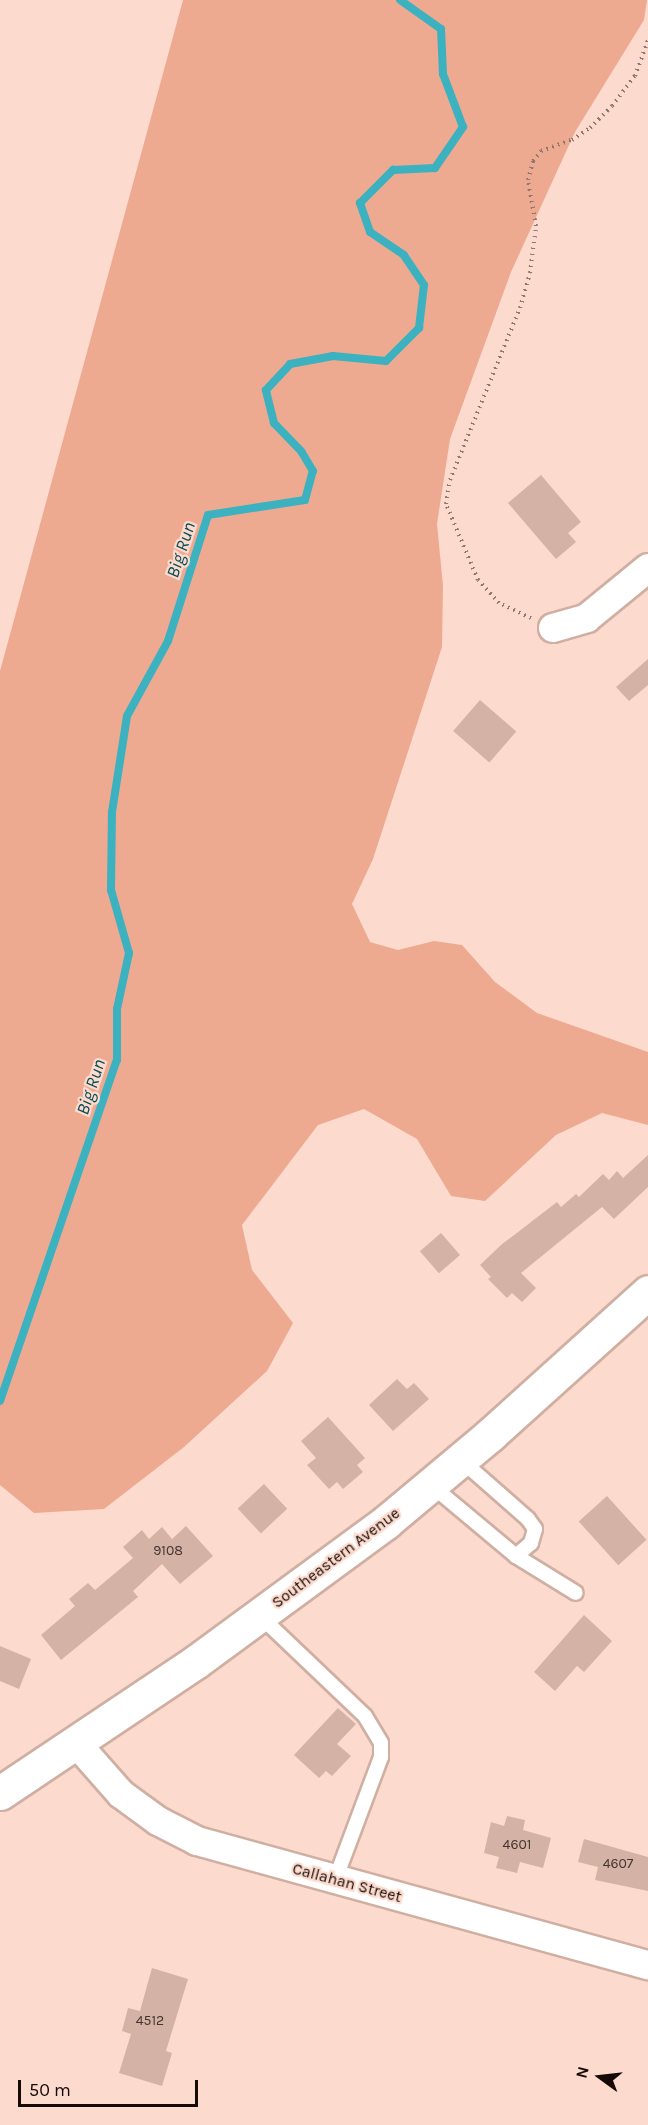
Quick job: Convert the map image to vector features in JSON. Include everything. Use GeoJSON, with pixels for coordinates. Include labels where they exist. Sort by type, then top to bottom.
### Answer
{"type":"FeatureCollection","features":[{"type":"Feature","properties":{"kind":"street"},"geometry":{"type":"LineString","coordinates":[[553,628],[587,618],[648,568]]}},
{"type":"Feature","properties":{"kind":"street","name":"Southeastern Avenue"},"geometry":{"type":"LineString","coordinates":[[0,1793],[77,1744],[260,1616],[431,1485],[648,1292]]}},
{"type":"Feature","properties":{"kind":"street","name":"Callahan Street"},"geometry":{"type":"LineString","coordinates":[[77,1744],[121,1794],[177,1831],[220,1848],[648,1965]]}},
{"type":"Feature","properties":{"kind":"lane"},"geometry":{"type":"LineString","coordinates":[[460,1460],[528,1519],[535,1529],[531,1543],[516,1556]]}},
{"type":"Feature","properties":{"kind":"lane"},"geometry":{"type":"LineString","coordinates":[[431,1485],[516,1556],[576,1593]]}},
{"type":"Feature","properties":{"kind":"lane"},"geometry":{"type":"LineString","coordinates":[[260,1616],[366,1716],[381,1743],[381,1757],[335,1880]]}},
{"type":"Feature","properties":{"kind":"path"},"geometry":{"type":"LineString","coordinates":[[553,628],[499,603],[478,580],[446,504],[450,480],[520,308],[530,273],[536,226],[528,180],[532,161],[541,151],[572,140],[590,128],[612,106],[635,76],[648,40]]}},
{"type":"Feature","properties":{"kind":"shaded area"},"geometry":{"type":"Polygon","coordinates":[[[183,0],[647,0],[644,20],[575,132],[511,272],[450,439],[437,524],[443,586],[442,647],[373,859],[352,904],[370,942],[398,950],[434,941],[462,945],[495,982],[537,1013],[648,1052],[648,1125],[602,1113],[556,1135],[485,1201],[451,1196],[417,1139],[364,1109],[318,1125],[242,1225],[252,1270],[293,1323],[267,1371],[184,1447],[104,1509],[34,1513],[0,1485],[0,671],[183,0]]]}},
{"type":"Feature","properties":{"kind":"building"},"geometry":{"type":"Polygon","coordinates":[[[541,475],[581,522],[568,533],[576,542],[556,559],[508,503],[541,475]]]}},
{"type":"Feature","properties":{"kind":"building"},"geometry":{"type":"Polygon","coordinates":[[[648,659],[648,685],[629,701],[616,687],[648,659]]]}},
{"type":"Feature","properties":{"kind":"building"},"geometry":{"type":"Polygon","coordinates":[[[480,700],[516,731],[489,762],[453,731],[480,700]]]}},
{"type":"Feature","properties":{"kind":"building"},"geometry":{"type":"Polygon","coordinates":[[[648,1155],[648,1187],[614,1219],[602,1207],[521,1273],[536,1288],[522,1302],[512,1293],[507,1298],[488,1279],[491,1277],[480,1265],[501,1245],[557,1202],[561,1207],[576,1194],[579,1197],[603,1174],[609,1180],[617,1171],[623,1178],[648,1155]]]}},
{"type":"Feature","properties":{"kind":"building"},"geometry":{"type":"Polygon","coordinates":[[[441,1233],[460,1255],[439,1273],[420,1251],[441,1233]]]}},
{"type":"Feature","properties":{"kind":"building"},"geometry":{"type":"Polygon","coordinates":[[[397,1379],[407,1389],[414,1383],[429,1399],[393,1431],[369,1405],[397,1379]]]}},
{"type":"Feature","properties":{"kind":"building"},"geometry":{"type":"Polygon","coordinates":[[[328,1417],[365,1458],[357,1465],[363,1472],[343,1489],[337,1482],[329,1489],[307,1465],[316,1458],[301,1441],[328,1417]]]}},
{"type":"Feature","properties":{"kind":"building"},"geometry":{"type":"Polygon","coordinates":[[[264,1484],[287,1509],[261,1533],[238,1509],[264,1484]]]}},
{"type":"Feature","properties":{"kind":"building"},"geometry":{"type":"Polygon","coordinates":[[[607,1496],[646,1540],[618,1565],[579,1521],[607,1496]]]}},
{"type":"Feature","properties":{"kind":"building"},"geometry":{"type":"Polygon","coordinates":[[[186,1526],[213,1556],[180,1584],[162,1564],[133,1591],[138,1597],[61,1660],[41,1635],[75,1606],[69,1599],[88,1583],[95,1590],[133,1558],[123,1547],[142,1530],[149,1539],[162,1527],[172,1539],[186,1526]]]}},
{"type":"Feature","properties":{"kind":"building"},"geometry":{"type":"Polygon","coordinates":[[[584,1615],[612,1641],[584,1672],[577,1666],[555,1691],[534,1672],[584,1615]]]}},
{"type":"Feature","properties":{"kind":"building"},"geometry":{"type":"Polygon","coordinates":[[[0,1646],[31,1659],[19,1689],[0,1681],[0,1646]]]}},
{"type":"Feature","properties":{"kind":"building"},"geometry":{"type":"Polygon","coordinates":[[[338,1708],[356,1724],[337,1744],[351,1756],[332,1776],[326,1771],[319,1778],[294,1755],[338,1708]]]}},
{"type":"Feature","properties":{"kind":"building"},"geometry":{"type":"Polygon","coordinates":[[[507,1816],[525,1820],[523,1830],[551,1838],[543,1868],[520,1862],[517,1873],[496,1868],[499,1857],[484,1853],[491,1822],[504,1826],[507,1816]]]}},
{"type":"Feature","properties":{"kind":"building"},"geometry":{"type":"Polygon","coordinates":[[[584,1839],[648,1857],[648,1891],[595,1880],[598,1867],[578,1862],[584,1839]]]}},
{"type":"Feature","properties":{"kind":"building"},"geometry":{"type":"Polygon","coordinates":[[[152,1968],[188,1979],[166,2051],[172,2053],[162,2086],[119,2073],[131,2034],[122,2031],[128,2008],[140,2011],[152,1968]]]}},
{"type":"Feature","properties":{"kind":"waterway","name":"Big Run"},"geometry":{"type":"LineString","coordinates":[[0,1401],[117,1060],[117,1009],[129,953],[111,890],[112,812],[127,716],[168,641],[208,515],[305,500],[313,471],[301,451],[274,423],[266,390],[290,364],[333,356],[386,361],[419,328],[424,285],[404,255],[370,232],[360,203],[393,170],[435,168],[463,127],[443,74],[441,29],[400,0]]}}]}
